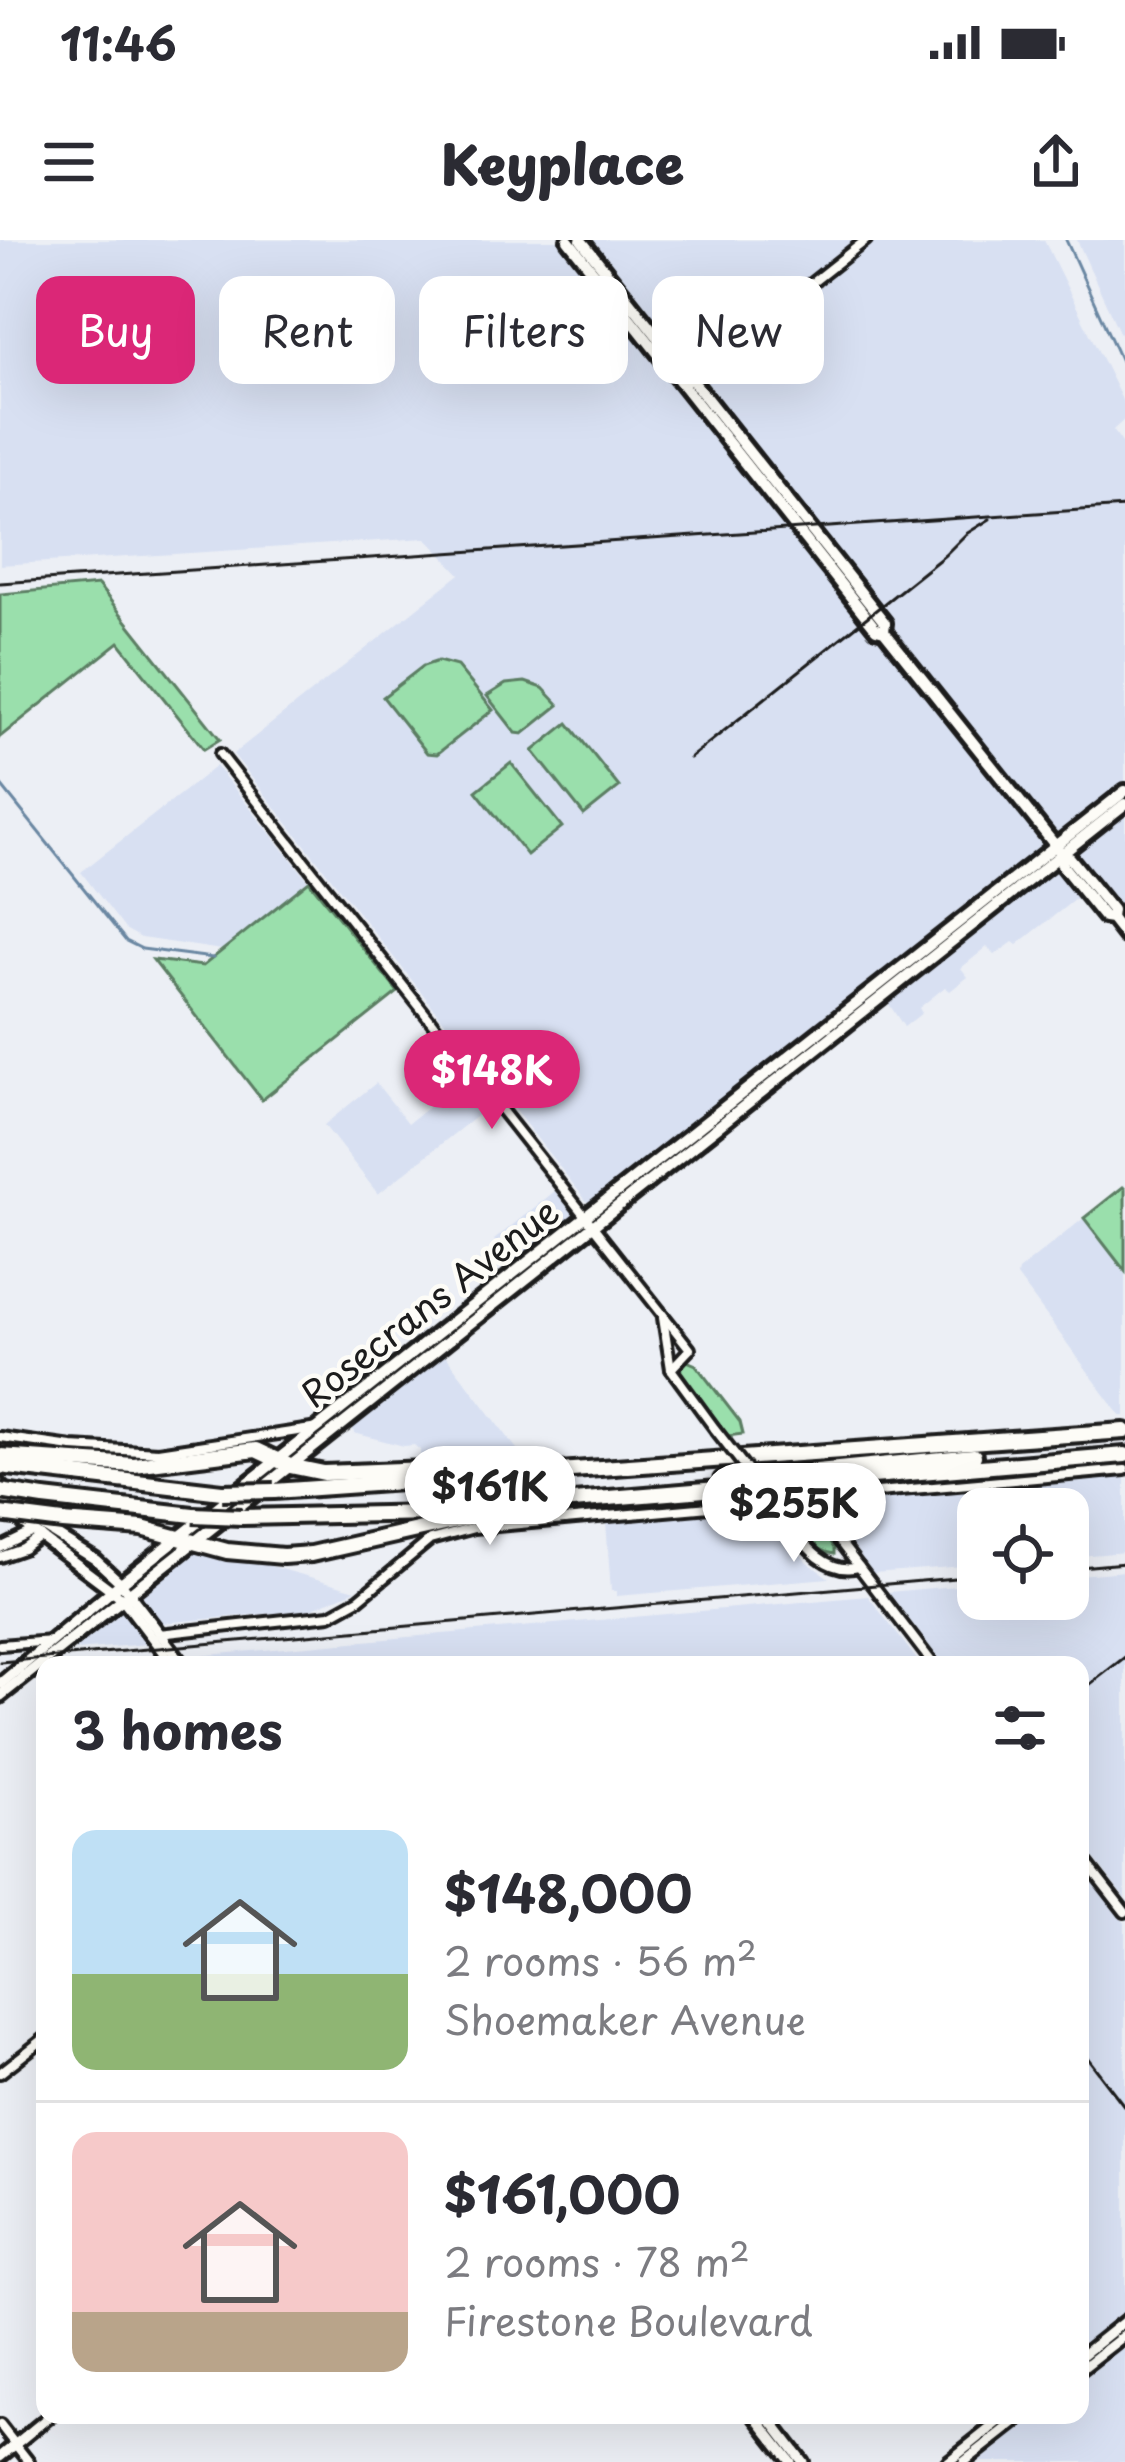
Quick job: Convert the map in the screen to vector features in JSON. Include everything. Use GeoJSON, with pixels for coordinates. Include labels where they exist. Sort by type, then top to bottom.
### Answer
{"type":"FeatureCollection","features":[{"type":"Feature","properties":{"kind":"highway"},"geometry":{"type":"LineString","coordinates":[[0,1465],[91,1486],[107,1481],[222,1492],[274,1491],[1018,1436],[1125,1434]]}},
{"type":"Feature","properties":{"kind":"highway"},"geometry":{"type":"LineString","coordinates":[[364,1487],[382,1493],[412,1492],[1125,1434]]}},
{"type":"Feature","properties":{"kind":"highway"},"geometry":{"type":"LineString","coordinates":[[372,1515],[383,1508],[1125,1434]]}},
{"type":"Feature","properties":{"kind":"highway"},"geometry":{"type":"LineString","coordinates":[[0,1465],[22,1459],[134,1465],[256,1450],[324,1473],[482,1465],[565,1471]]}},
{"type":"Feature","properties":{"kind":"highway"},"geometry":{"type":"LineString","coordinates":[[0,1491],[193,1515],[372,1515],[1075,1457],[1125,1457]]}},
{"type":"Feature","properties":{"kind":"highway"},"geometry":{"type":"LineString","coordinates":[[0,1514],[142,1528],[243,1554],[311,1554],[466,1518],[618,1498]]}},
{"type":"Feature","properties":{"kind":"main road"},"geometry":{"type":"LineString","coordinates":[[568,240],[652,340]]}},
{"type":"Feature","properties":{"kind":"main road"},"geometry":{"type":"LineString","coordinates":[[581,240],[652,334]]}},
{"type":"Feature","properties":{"kind":"main road"},"geometry":{"type":"LineString","coordinates":[[689,384],[882,619],[884,631],[1058,851],[1070,858],[1112,910],[1111,918],[1125,936]]}},
{"type":"Feature","properties":{"kind":"main road","name":"Rosecrans Avenue"},"geometry":{"type":"LineString","coordinates":[[1058,851],[1125,791]]}},
{"type":"Feature","properties":{"kind":"main road","name":"Rosecrans Avenue"},"geometry":{"type":"LineString","coordinates":[[44,1656],[1058,851],[1125,804]]}},
{"type":"Feature","properties":{"kind":"main road","name":"Rosecrans Avenue"},"geometry":{"type":"LineString","coordinates":[[284,1463],[320,1428],[379,1389]]}},
{"type":"Feature","properties":{"kind":"main road"},"geometry":{"type":"LineString","coordinates":[[0,1491],[41,1531],[121,1591],[176,1656]]}},
{"type":"Feature","properties":{"kind":"main road"},"geometry":{"type":"LineString","coordinates":[[156,1635],[168,1656]]}},
{"type":"Feature","properties":{"kind":"main road","name":"Rosecrans Avenue"},"geometry":{"type":"LineString","coordinates":[[40,1656],[57,1644]]}},
{"type":"Feature","properties":{"kind":"main road","name":"Rosecrans Avenue"},"geometry":{"type":"LineString","coordinates":[[0,1684],[36,1659]]}},
{"type":"Feature","properties":{"kind":"main road","name":"Rosecrans Avenue"},"geometry":{"type":"LineString","coordinates":[[0,1696],[36,1663]]}},
{"type":"Feature","properties":{"kind":"main road"},"geometry":{"type":"LineString","coordinates":[[1089,2350],[1125,2321]]}},
{"type":"Feature","properties":{"kind":"main road"},"geometry":{"type":"LineString","coordinates":[[1089,2363],[1125,2335]]}},
{"type":"Feature","properties":{"kind":"main road"},"geometry":{"type":"LineString","coordinates":[[0,2457],[40,2424]]}},
{"type":"Feature","properties":{"kind":"main road"},"geometry":{"type":"LineString","coordinates":[[761,2424],[791,2462]]}},
{"type":"Feature","properties":{"kind":"main road"},"geometry":{"type":"LineString","coordinates":[[774,2424],[803,2462]]}},
{"type":"Feature","properties":{"kind":"main road"},"geometry":{"type":"LineString","coordinates":[[948,2462],[996,2424]]}},
{"type":"Feature","properties":{"kind":"main road"},"geometry":{"type":"LineString","coordinates":[[964,2462],[1013,2424]]}},
{"type":"Feature","properties":{"kind":"street"},"geometry":{"type":"LineString","coordinates":[[820,276],[866,240]]}},
{"type":"Feature","properties":{"kind":"street"},"geometry":{"type":"LineString","coordinates":[[220,754],[691,1349],[671,1369]]}},
{"type":"Feature","properties":{"kind":"street"},"geometry":{"type":"LineString","coordinates":[[661,1311],[671,1369],[715,1429],[815,1555],[842,1570],[859,1567]]}},
{"type":"Feature","properties":{"kind":"street"},"geometry":{"type":"LineString","coordinates":[[0,1437],[158,1452],[320,1428]]}},
{"type":"Feature","properties":{"kind":"street"},"geometry":{"type":"LineString","coordinates":[[156,1635],[330,1615],[359,1599],[430,1540],[474,1528],[1125,1470]]}},
{"type":"Feature","properties":{"kind":"street"},"geometry":{"type":"LineString","coordinates":[[813,1497],[817,1512],[927,1656]]}},
{"type":"Feature","properties":{"kind":"street"},"geometry":{"type":"LineString","coordinates":[[0,1552],[41,1531]]}},
{"type":"Feature","properties":{"kind":"street"},"geometry":{"type":"LineString","coordinates":[[838,1567],[850,1556]]}},
{"type":"Feature","properties":{"kind":"street"},"geometry":{"type":"LineString","coordinates":[[0,1646],[57,1644]]}},
{"type":"Feature","properties":{"kind":"street"},"geometry":{"type":"LineString","coordinates":[[1089,1866],[1125,1912]]}},
{"type":"Feature","properties":{"kind":"street"},"geometry":{"type":"LineString","coordinates":[[0,2073],[36,2045]]}},
{"type":"Feature","properties":{"kind":"street"},"geometry":{"type":"LineString","coordinates":[[0,2426],[29,2462]]}},
{"type":"Feature","properties":{"kind":"shaded area"},"geometry":{"type":"Polygon","coordinates":[[[0,240],[1044,240],[1125,406],[1125,419],[1113,430],[1125,447],[1125,783],[1057,832],[998,884],[595,1203],[588,1203],[233,754],[460,574],[426,538],[0,565],[0,240]]]}},
{"type":"Feature","properties":{"kind":"shaded area"},"geometry":{"type":"Polygon","coordinates":[[[1077,240],[1125,240],[1125,345],[1077,240]]]}},
{"type":"Feature","properties":{"kind":"shaded area"},"geometry":{"type":"Polygon","coordinates":[[[216,766],[309,881],[222,950],[141,938],[125,929],[81,872],[216,766]]]}},
{"type":"Feature","properties":{"kind":"shaded area"},"geometry":{"type":"Polygon","coordinates":[[[1125,812],[1125,917],[1076,854],[1125,812]]]}},
{"type":"Feature","properties":{"kind":"shaded area"},"geometry":{"type":"Polygon","coordinates":[[[1054,869],[1079,896],[1017,945],[1013,942],[995,955],[987,947],[961,968],[968,977],[950,991],[945,987],[904,1027],[887,1001],[1054,869]]]}},
{"type":"Feature","properties":{"kind":"shaded area"},"geometry":{"type":"Polygon","coordinates":[[[466,1078],[489,1106],[378,1194],[324,1125],[376,1083],[408,1123],[466,1078]]]}},
{"type":"Feature","properties":{"kind":"shaded area"},"geometry":{"type":"Polygon","coordinates":[[[1125,1185],[1125,1416],[1121,1416],[1017,1276],[1125,1185]]]}},
{"type":"Feature","properties":{"kind":"shaded area"},"geometry":{"type":"Polygon","coordinates":[[[555,1191],[573,1220],[515,1266],[494,1240],[555,1191]]]}},
{"type":"Feature","properties":{"kind":"shaded area"},"geometry":{"type":"Polygon","coordinates":[[[443,1352],[523,1461],[420,1462],[420,1450],[414,1445],[354,1433],[352,1424],[443,1352]]]}},
{"type":"Feature","properties":{"kind":"shaded area"},"geometry":{"type":"Polygon","coordinates":[[[1125,1476],[1125,1552],[1089,1555],[1089,1488],[979,1488],[1125,1476]]]}},
{"type":"Feature","properties":{"kind":"shaded area"},"geometry":{"type":"Polygon","coordinates":[[[957,1490],[957,1567],[873,1573],[824,1506],[833,1500],[957,1490]]]}},
{"type":"Feature","properties":{"kind":"shaded area"},"geometry":{"type":"Polygon","coordinates":[[[760,1508],[807,1562],[829,1578],[617,1596],[617,1591],[611,1591],[606,1522],[760,1508]]]}},
{"type":"Feature","properties":{"kind":"shaded area"},"geometry":{"type":"Polygon","coordinates":[[[195,1551],[260,1563],[356,1590],[308,1610],[161,1623],[140,1597],[142,1591],[195,1551]]]}},
{"type":"Feature","properties":{"kind":"shaded area"},"geometry":{"type":"Polygon","coordinates":[[[1125,1571],[1125,1898],[1089,1852],[1089,1656],[937,1656],[888,1592],[957,1586],[957,1620],[1089,1620],[1089,1574],[1125,1571]]]}},
{"type":"Feature","properties":{"kind":"shaded area"},"geometry":{"type":"Polygon","coordinates":[[[868,1596],[914,1656],[197,1656],[868,1596]]]}},
{"type":"Feature","properties":{"kind":"shaded area"},"geometry":{"type":"Polygon","coordinates":[[[123,1611],[148,1644],[75,1650],[73,1646],[123,1611]]]}},
{"type":"Feature","properties":{"kind":"shaded area"},"geometry":{"type":"Polygon","coordinates":[[[1089,1877],[1125,1923],[1125,2314],[1089,2342],[1089,1877]]]}},
{"type":"Feature","properties":{"kind":"shaded area"},"geometry":{"type":"Polygon","coordinates":[[[1125,2343],[1125,2462],[975,2462],[1023,2424],[1089,2424],[1089,2371],[1125,2343]]]}},
{"type":"Feature","properties":{"kind":"green space"},"geometry":{"type":"Polygon","coordinates":[[[98,585],[220,739],[204,749],[119,642],[0,737],[0,594],[98,585]]]}},
{"type":"Feature","properties":{"kind":"green space"},"geometry":{"type":"Polygon","coordinates":[[[438,661],[457,666],[493,710],[437,754],[427,753],[383,697],[423,666],[438,661]]]}},
{"type":"Feature","properties":{"kind":"green space"},"geometry":{"type":"Polygon","coordinates":[[[525,682],[543,688],[559,705],[523,734],[516,733],[487,696],[506,684],[525,682]]]}},
{"type":"Feature","properties":{"kind":"green space"},"geometry":{"type":"Polygon","coordinates":[[[568,723],[619,787],[584,815],[533,751],[568,723]]]}},
{"type":"Feature","properties":{"kind":"green space"},"geometry":{"type":"Polygon","coordinates":[[[511,763],[562,827],[527,855],[476,791],[511,763]]]}},
{"type":"Feature","properties":{"kind":"green space"},"geometry":{"type":"Polygon","coordinates":[[[309,881],[398,992],[262,1100],[153,960],[203,966],[309,881]]]}},
{"type":"Feature","properties":{"kind":"green space"},"geometry":{"type":"Polygon","coordinates":[[[1125,1189],[1125,1271],[1084,1218],[1125,1189]]]}},
{"type":"Feature","properties":{"kind":"green space"},"geometry":{"type":"Polygon","coordinates":[[[687,1361],[696,1365],[740,1422],[743,1434],[728,1436],[680,1370],[687,1361]]]}},
{"type":"Feature","properties":{"kind":"green space"},"geometry":{"type":"Polygon","coordinates":[[[787,1504],[806,1507],[834,1554],[803,1536],[787,1504]]]}},
{"type":"Feature","properties":{"kind":"waterway"},"geometry":{"type":"LineString","coordinates":[[1066,240],[1125,370]]}},
{"type":"Feature","properties":{"kind":"waterway"},"geometry":{"type":"LineString","coordinates":[[0,784],[126,941],[142,949],[213,958]]}},
{"type":"Feature","properties":{"kind":"railway"},"geometry":{"type":"LineString","coordinates":[[0,583],[1125,507]]}},
{"type":"Feature","properties":{"kind":"railway"},"geometry":{"type":"LineString","coordinates":[[690,758],[990,519]]}},
{"type":"Feature","properties":{"kind":"railway"},"geometry":{"type":"LineString","coordinates":[[1089,1566],[1125,1563]]}},
{"type":"Feature","properties":{"kind":"railway"},"geometry":{"type":"LineString","coordinates":[[68,1656],[957,1578]]}},
{"type":"Feature","properties":{"kind":"railway"},"geometry":{"type":"LineString","coordinates":[[1089,1685],[1125,1657]]}},
{"type":"Feature","properties":{"kind":"railway"},"geometry":{"type":"LineString","coordinates":[[0,1662],[36,1659]]}},
{"type":"Feature","properties":{"kind":"railway"},"geometry":{"type":"LineString","coordinates":[[1089,2060],[1125,2107]]}}]}
